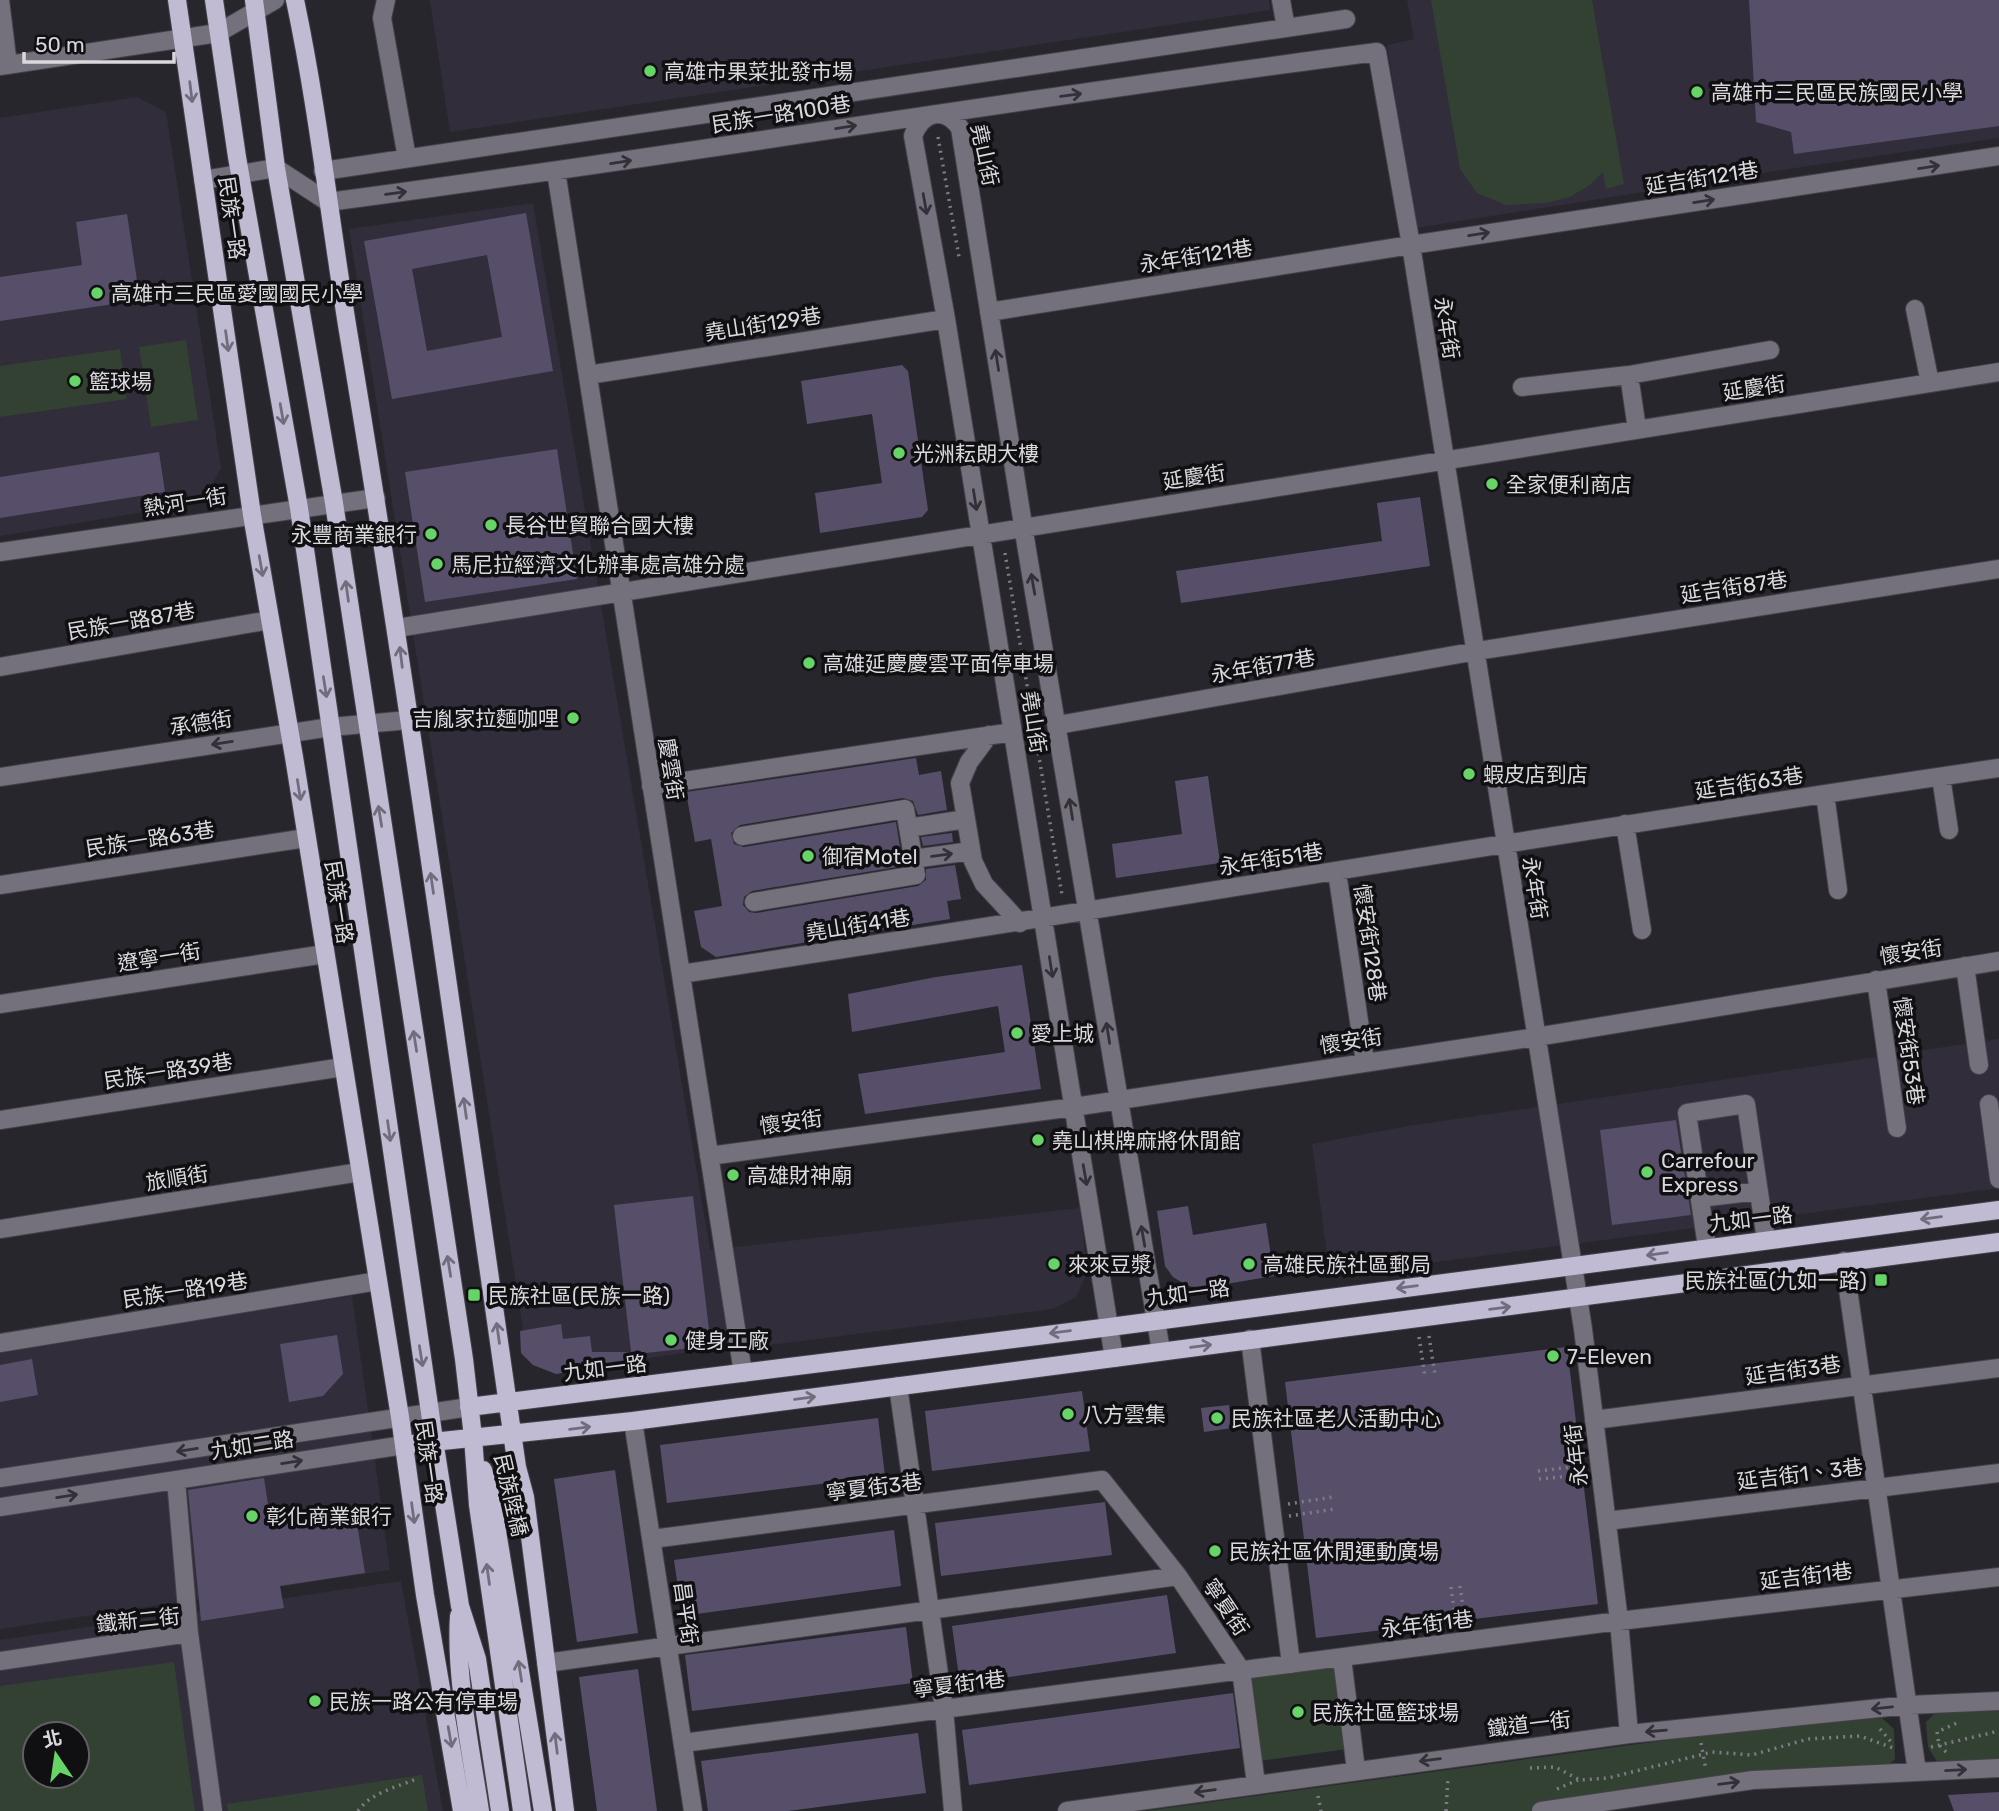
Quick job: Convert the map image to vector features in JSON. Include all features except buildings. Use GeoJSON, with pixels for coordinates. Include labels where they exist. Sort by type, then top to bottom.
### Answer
{"type":"FeatureCollection","features":[{"type":"Feature","properties":{"kind":"main road","name":"民族一路"},"geometry":{"type":"LineString","coordinates":[[177,0],[252,514],[400,1417],[425,1595],[461,1811]]}},
{"type":"Feature","properties":{"kind":"main road","name":"民族一路"},"geometry":{"type":"LineString","coordinates":[[214,0],[239,174],[299,508],[434,1440]]}},
{"type":"Feature","properties":{"kind":"main road"},"geometry":{"type":"LineString","coordinates":[[295,0],[397,628],[512,1434],[525,1497],[565,1811]]}},
{"type":"Feature","properties":{"kind":"main road"},"geometry":{"type":"LineString","coordinates":[[254,5],[276,168],[334,503],[469,1406]]}},
{"type":"Feature","properties":{"kind":"main road","name":"九如一路"},"geometry":{"type":"LineString","coordinates":[[508,1400],[568,1395],[1156,1321],[1999,1210]]}},
{"type":"Feature","properties":{"kind":"main road"},"geometry":{"type":"LineString","coordinates":[[512,1434],[633,1421],[1999,1242]]}},
{"type":"Feature","properties":{"kind":"main road","name":"九如二路"},"geometry":{"type":"LineString","coordinates":[[469,1406],[508,1400]]}},
{"type":"Feature","properties":{"kind":"main road","name":"民族陸橋"},"geometry":{"type":"LineString","coordinates":[[469,1406],[543,1811]]}},
{"type":"Feature","properties":{"kind":"main road","name":"九如二路"},"geometry":{"type":"LineString","coordinates":[[404,1445],[512,1434]]}},
{"type":"Feature","properties":{"kind":"main road"},"geometry":{"type":"LineString","coordinates":[[434,1440],[460,1606],[477,1659],[500,1811]]}},
{"type":"Feature","properties":{"kind":"main road","name":"民族陸橋"},"geometry":{"type":"LineString","coordinates":[[485,1503],[522,1811]]}},
{"type":"Feature","properties":{"kind":"main road"},"geometry":{"type":"LineString","coordinates":[[460,1606],[458,1636],[467,1731],[480,1811]]}},
{"type":"Feature","properties":{"kind":"street"},"geometry":{"type":"LineString","coordinates":[[0,0],[4,65],[218,33],[254,5],[275,0]]}},
{"type":"Feature","properties":{"kind":"street"},"geometry":{"type":"LineString","coordinates":[[386,0],[382,18],[407,158]]}},
{"type":"Feature","properties":{"kind":"street"},"geometry":{"type":"LineString","coordinates":[[1281,0],[1286,28]]}},
{"type":"Feature","properties":{"kind":"street"},"geometry":{"type":"LineString","coordinates":[[324,172],[1346,19]]}},
{"type":"Feature","properties":{"kind":"street","name":"民族一路100巷"},"geometry":{"type":"LineString","coordinates":[[328,202],[556,172],[934,114],[1377,52]]}},
{"type":"Feature","properties":{"kind":"street","name":"永年街"},"geometry":{"type":"LineString","coordinates":[[1377,52],[1446,460],[1578,1298],[1619,1621],[1629,1734]]}},
{"type":"Feature","properties":{"kind":"street"},"geometry":{"type":"LineString","coordinates":[[930,82],[934,114]]}},
{"type":"Feature","properties":{"kind":"street","name":"堯山街"},"geometry":{"type":"LineString","coordinates":[[1114,1358],[946,319],[913,136],[922,120],[934,114],[955,120],[960,128],[1161,1351]]}},
{"type":"Feature","properties":{"kind":"street","name":"延吉街121巷"},"geometry":{"type":"LineString","coordinates":[[1411,245],[1999,156]]}},
{"type":"Feature","properties":{"kind":"street"},"geometry":{"type":"LineString","coordinates":[[203,180],[276,168],[328,202]]}},
{"type":"Feature","properties":{"kind":"street","name":"慶雲街"},"geometry":{"type":"LineString","coordinates":[[556,172],[743,1373]]}},
{"type":"Feature","properties":{"kind":"street","name":"永年街121巷"},"geometry":{"type":"LineString","coordinates":[[989,312],[1411,245]]}},
{"type":"Feature","properties":{"kind":"street"},"geometry":{"type":"LineString","coordinates":[[1915,309],[1930,383]]}},
{"type":"Feature","properties":{"kind":"street","name":"堯山街129巷"},"geometry":{"type":"LineString","coordinates":[[588,375],[946,319]]}},
{"type":"Feature","properties":{"kind":"street"},"geometry":{"type":"LineString","coordinates":[[1522,387],[1629,375],[1770,350]]}},
{"type":"Feature","properties":{"kind":"street","name":"延慶街"},"geometry":{"type":"LineString","coordinates":[[397,628],[1999,372]]}},
{"type":"Feature","properties":{"kind":"street"},"geometry":{"type":"LineString","coordinates":[[1629,375],[1637,429]]}},
{"type":"Feature","properties":{"kind":"street","name":"熱河一街"},"geometry":{"type":"LineString","coordinates":[[0,552],[376,498]]}},
{"type":"Feature","properties":{"kind":"street","name":"延吉街87巷"},"geometry":{"type":"LineString","coordinates":[[1476,651],[1999,569]]}},
{"type":"Feature","properties":{"kind":"street","name":"民族一路87巷"},"geometry":{"type":"LineString","coordinates":[[0,667],[270,620]]}},
{"type":"Feature","properties":{"kind":"street","name":"永年街77巷"},"geometry":{"type":"LineString","coordinates":[[1058,725],[1476,651]]}},
{"type":"Feature","properties":{"kind":"street","name":"承德街"},"geometry":{"type":"LineString","coordinates":[[0,777],[331,727],[409,720]]}},
{"type":"Feature","properties":{"kind":"street"},"geometry":{"type":"LineString","coordinates":[[651,786],[1013,732]]}},
{"type":"Feature","properties":{"kind":"street"},"geometry":{"type":"LineString","coordinates":[[989,735],[969,762],[960,783],[971,850],[973,862],[984,884],[1020,923]]}},
{"type":"Feature","properties":{"kind":"street","name":"延吉街63巷"},"geometry":{"type":"LineString","coordinates":[[1505,844],[1999,768]]}},
{"type":"Feature","properties":{"kind":"street"},"geometry":{"type":"LineString","coordinates":[[1941,777],[1949,830]]}},
{"type":"Feature","properties":{"kind":"street"},"geometry":{"type":"LineString","coordinates":[[1825,794],[1838,890]]}},
{"type":"Feature","properties":{"kind":"street"},"geometry":{"type":"LineString","coordinates":[[742,836],[905,809],[916,875],[754,902]]}},
{"type":"Feature","properties":{"kind":"street"},"geometry":{"type":"LineString","coordinates":[[908,828],[966,819]]}},
{"type":"Feature","properties":{"kind":"street"},"geometry":{"type":"LineString","coordinates":[[1625,824],[1642,930]]}},
{"type":"Feature","properties":{"kind":"street","name":"民族一路63巷"},"geometry":{"type":"LineString","coordinates":[[0,885],[306,838]]}},
{"type":"Feature","properties":{"kind":"street","name":"永年街51巷"},"geometry":{"type":"LineString","coordinates":[[1043,919],[1505,844]]}},
{"type":"Feature","properties":{"kind":"street"},"geometry":{"type":"LineString","coordinates":[[913,859],[971,850]]}},
{"type":"Feature","properties":{"kind":"street","name":"懷安街128巷"},"geometry":{"type":"LineString","coordinates":[[1337,872],[1365,1062]]}},
{"type":"Feature","properties":{"kind":"street","name":"堯山街41巷"},"geometry":{"type":"LineString","coordinates":[[681,974],[1043,919]]}},
{"type":"Feature","properties":{"kind":"street","name":"遼寧一街"},"geometry":{"type":"LineString","coordinates":[[0,1004],[325,954]]}},
{"type":"Feature","properties":{"kind":"street","name":"懷安街"},"geometry":{"type":"LineString","coordinates":[[709,1156],[1074,1107],[1536,1037],[1999,961]]}},
{"type":"Feature","properties":{"kind":"street"},"geometry":{"type":"LineString","coordinates":[[1965,966],[1979,1065]]}},
{"type":"Feature","properties":{"kind":"street","name":"懷安街53巷"},"geometry":{"type":"LineString","coordinates":[[1875,980],[1897,1128]]}},
{"type":"Feature","properties":{"kind":"street","name":"民族一路39巷"},"geometry":{"type":"LineString","coordinates":[[0,1119],[343,1068]]}},
{"type":"Feature","properties":{"kind":"street"},"geometry":{"type":"LineString","coordinates":[[1707,1247],[1687,1113],[1746,1104],[1766,1240]]}},
{"type":"Feature","properties":{"kind":"street"},"geometry":{"type":"LineString","coordinates":[[1989,1104],[1999,1179]]}},
{"type":"Feature","properties":{"kind":"street","name":"旅順街"},"geometry":{"type":"LineString","coordinates":[[0,1229],[360,1172]]}},
{"type":"Feature","properties":{"kind":"street"},"geometry":{"type":"LineString","coordinates":[[1700,1198],[1759,1191]]}},
{"type":"Feature","properties":{"kind":"street"},"geometry":{"type":"LineString","coordinates":[[1844,1261],[1917,1772]]}},
{"type":"Feature","properties":{"kind":"street","name":"民族一路19巷"},"geometry":{"type":"LineString","coordinates":[[0,1343],[377,1280]]}},
{"type":"Feature","properties":{"kind":"street"},"geometry":{"type":"LineString","coordinates":[[1250,1339],[1291,1664]]}},
{"type":"Feature","properties":{"kind":"street","name":"延吉街3巷"},"geometry":{"type":"LineString","coordinates":[[1594,1420],[1999,1368]]}},
{"type":"Feature","properties":{"kind":"street"},"geometry":{"type":"LineString","coordinates":[[898,1386],[944,1709],[953,1811]]}},
{"type":"Feature","properties":{"kind":"street","name":"九如二路"},"geometry":{"type":"LineString","coordinates":[[0,1478],[469,1406]]}},
{"type":"Feature","properties":{"kind":"street","name":"昌平街"},"geometry":{"type":"LineString","coordinates":[[633,1421],[693,1811]]}},
{"type":"Feature","properties":{"kind":"street","name":"九如二路"},"geometry":{"type":"LineString","coordinates":[[0,1507],[404,1445]]}},
{"type":"Feature","properties":{"kind":"street","name":"延吉街1、3巷"},"geometry":{"type":"LineString","coordinates":[[1606,1521],[1999,1473]]}},
{"type":"Feature","properties":{"kind":"street"},"geometry":{"type":"LineString","coordinates":[[176,1480],[189,1633]]}},
{"type":"Feature","properties":{"kind":"street","name":"寧夏街3巷"},"geometry":{"type":"LineString","coordinates":[[652,1539],[1102,1480]]}},
{"type":"Feature","properties":{"kind":"street","name":"寧夏街"},"geometry":{"type":"LineString","coordinates":[[1102,1480],[1178,1576],[1241,1670],[1256,1784]]}},
{"type":"Feature","properties":{"kind":"street"},"geometry":{"type":"LineString","coordinates":[[546,1663],[1178,1576]]}},
{"type":"Feature","properties":{"kind":"street","name":"延吉街1巷"},"geometry":{"type":"LineString","coordinates":[[1619,1621],[1999,1577]]}},
{"type":"Feature","properties":{"kind":"street","name":"永年街1巷"},"geometry":{"type":"LineString","coordinates":[[1241,1670],[1619,1621]]}},
{"type":"Feature","properties":{"kind":"street","name":"鐵新二街"},"geometry":{"type":"LineString","coordinates":[[0,1661],[189,1633],[213,1811]]}},
{"type":"Feature","properties":{"kind":"street"},"geometry":{"type":"LineString","coordinates":[[1342,1658],[1356,1770]]}},
{"type":"Feature","properties":{"kind":"street","name":"寧夏街1巷"},"geometry":{"type":"LineString","coordinates":[[683,1743],[1241,1670]]}},
{"type":"Feature","properties":{"kind":"street","name":"鐵道一街"},"geometry":{"type":"LineString","coordinates":[[1068,1811],[1629,1734],[1909,1705],[1999,1701]]}},
{"type":"Feature","properties":{"kind":"street"},"geometry":{"type":"LineString","coordinates":[[1541,1811],[1753,1780],[1999,1768]]}},
{"type":"Feature","properties":{"kind":"path"},"geometry":{"type":"LineString","coordinates":[[1005,553],[1065,914]]}},
{"type":"Feature","properties":{"kind":"path"},"geometry":{"type":"LineString","coordinates":[[1013,732],[1058,725]]}},
{"type":"Feature","properties":{"kind":"path"},"geometry":{"type":"LineString","coordinates":[[1429,1334],[1435,1376]]}},
{"type":"Feature","properties":{"kind":"path"},"geometry":{"type":"LineString","coordinates":[[1419,1336],[1425,1377]]}},
{"type":"Feature","properties":{"kind":"path"},"geometry":{"type":"LineString","coordinates":[[1538,1471],[1600,1468]]}},
{"type":"Feature","properties":{"kind":"path"},"geometry":{"type":"LineString","coordinates":[[1539,1479],[1600,1468]]}},
{"type":"Feature","properties":{"kind":"path"},"geometry":{"type":"LineString","coordinates":[[1272,1512],[1333,1497]]}},
{"type":"Feature","properties":{"kind":"path"},"geometry":{"type":"LineString","coordinates":[[1272,1512],[1335,1509]]}},
{"type":"Feature","properties":{"kind":"path"},"geometry":{"type":"LineString","coordinates":[[1460,1586],[1465,1622]]}},
{"type":"Feature","properties":{"kind":"path"},"geometry":{"type":"LineString","coordinates":[[1451,1587],[1456,1624]]}},
{"type":"Feature","properties":{"kind":"path"},"geometry":{"type":"LineString","coordinates":[[1948,1755],[1939,1745],[1937,1732],[1958,1723]]}},
{"type":"Feature","properties":{"kind":"path"},"geometry":{"type":"LineString","coordinates":[[1699,1727],[1708,1786]]}},
{"type":"Feature","properties":{"kind":"path"},"geometry":{"type":"LineString","coordinates":[[1872,1728],[1882,1729],[1897,1749]]}},
{"type":"Feature","properties":{"kind":"path"},"geometry":{"type":"LineString","coordinates":[[1931,1747],[1999,1731]]}},
{"type":"Feature","properties":{"kind":"path"},"geometry":{"type":"LineString","coordinates":[[1555,1767],[1580,1780],[1608,1778],[1722,1751],[1752,1755],[1808,1739],[1860,1735],[1897,1749]]}},
{"type":"Feature","properties":{"kind":"path"},"geometry":{"type":"LineString","coordinates":[[1890,1757],[1897,1749]]}},
{"type":"Feature","properties":{"kind":"path"},"geometry":{"type":"LineString","coordinates":[[1528,1769],[1566,1764]]}},
{"type":"Feature","properties":{"kind":"path"},"geometry":{"type":"LineString","coordinates":[[1446,1811],[1448,1776]]}},
{"type":"Feature","properties":{"kind":"path"},"geometry":{"type":"LineString","coordinates":[[358,1811],[362,1805],[385,1791],[416,1779]]}},
{"type":"Feature","properties":{"kind":"path"},"geometry":{"type":"LineString","coordinates":[[1316,1791],[1321,1811]]}},
{"type":"Feature","properties":{"kind":"shaded area","name":"高雄市果菜批發市場"},"geometry":{"type":"Polygon","coordinates":[[[430,0],[1269,0],[1270,10],[450,132],[430,0]]]}},
{"type":"Feature","properties":{"kind":"shaded area","name":"高雄市三民區民族國民小學"},"geometry":{"type":"Polygon","coordinates":[[[1407,0],[1999,0],[1999,138],[1416,228],[1387,45],[1414,39],[1407,0]]]}},
{"type":"Feature","properties":{"kind":"shaded area","name":"高雄市三民區愛國國民小學"},"geometry":{"type":"Polygon","coordinates":[[[137,97],[166,112],[221,468],[203,502],[0,536],[0,118],[137,97]]]}},
{"type":"Feature","properties":{"kind":"shaded area"},"geometry":{"type":"Polygon","coordinates":[[[533,203],[710,1250],[1080,1208],[1087,1273],[1076,1297],[1053,1309],[755,1347],[716,1348],[630,1361],[525,1341],[349,229],[533,203]]]}},
{"type":"Feature","properties":{"kind":"shaded area"},"geometry":{"type":"Polygon","coordinates":[[[1999,1039],[1999,1188],[1330,1276],[1312,1144],[1408,1126],[1999,1039]]]}},
{"type":"Feature","properties":{"kind":"shaded area"},"geometry":{"type":"Polygon","coordinates":[[[352,1296],[390,1570],[0,1629],[0,1350],[352,1296]]]}},
{"type":"Feature","properties":{"kind":"shaded area"},"geometry":{"type":"Polygon","coordinates":[[[401,1581],[443,1811],[0,1811],[0,1640],[401,1581]]]}},
{"type":"Feature","properties":{"kind":"green space"},"geometry":{"type":"Polygon","coordinates":[[[1431,0],[1592,0],[1624,184],[1606,189],[1603,172],[1590,185],[1570,197],[1545,203],[1506,205],[1477,193],[1460,169],[1431,0]]]}},
{"type":"Feature","properties":{"kind":"green space","name":"籃球場"},"geometry":{"type":"Polygon","coordinates":[[[186,340],[198,420],[151,427],[139,347],[186,340]]]}},
{"type":"Feature","properties":{"kind":"green space","name":"籃球場"},"geometry":{"type":"Polygon","coordinates":[[[120,349],[127,399],[0,417],[0,366],[120,349]]]}},
{"type":"Feature","properties":{"kind":"green space"},"geometry":{"type":"Polygon","coordinates":[[[174,1662],[195,1811],[0,1811],[0,1686],[174,1662]]]}},
{"type":"Feature","properties":{"kind":"green space","name":"民族社區籃球場"},"geometry":{"type":"Polygon","coordinates":[[[1337,1664],[1347,1749],[1259,1761],[1248,1675],[1337,1664]]]}},
{"type":"Feature","properties":{"kind":"green space"},"geometry":{"type":"Polygon","coordinates":[[[1999,1711],[1999,1763],[1939,1765],[1928,1747],[1926,1722],[1935,1713],[1999,1711]]]}},
{"type":"Feature","properties":{"kind":"green space"},"geometry":{"type":"Polygon","coordinates":[[[1882,1718],[1894,1729],[1895,1759],[1885,1768],[1535,1811],[1145,1811],[1734,1731],[1882,1718]]]}},
{"type":"Feature","properties":{"kind":"green space"},"geometry":{"type":"Polygon","coordinates":[[[422,1775],[428,1811],[228,1811],[227,1804],[422,1775]]]}},
{"type":"Feature","properties":{"kind":"place","name":"高雄市果菜批發市場"},"geometry":{"type":"Point","coordinates":[650,71]}},
{"type":"Feature","properties":{"kind":"place","name":"高雄市三民區民族國民小學"},"geometry":{"type":"Point","coordinates":[1697,92]}},
{"type":"Feature","properties":{"kind":"place","name":"高雄市三民區愛國國民小學"},"geometry":{"type":"Point","coordinates":[97,293]}},
{"type":"Feature","properties":{"kind":"place","name":"籃球場"},"geometry":{"type":"Point","coordinates":[75,381]}},
{"type":"Feature","properties":{"kind":"place","name":"光洲耘朗大樓"},"geometry":{"type":"Point","coordinates":[899,453]}},
{"type":"Feature","properties":{"kind":"place","name":"全家便利商店"},"geometry":{"type":"Point","coordinates":[1492,484]}},
{"type":"Feature","properties":{"kind":"place","name":"長谷世貿聯合國大樓"},"geometry":{"type":"Point","coordinates":[491,525]}},
{"type":"Feature","properties":{"kind":"place","name":"永豐商業銀行"},"geometry":{"type":"Point","coordinates":[431,534]}},
{"type":"Feature","properties":{"kind":"place","name":"馬尼拉經濟文化辦事處高雄分處"},"geometry":{"type":"Point","coordinates":[437,564]}},
{"type":"Feature","properties":{"kind":"place","name":"高雄延慶慶雲平面停車場"},"geometry":{"type":"Point","coordinates":[809,663]}},
{"type":"Feature","properties":{"kind":"place","name":"吉胤家拉麵咖哩"},"geometry":{"type":"Point","coordinates":[573,718]}},
{"type":"Feature","properties":{"kind":"place","name":"蝦皮店到店"},"geometry":{"type":"Point","coordinates":[1469,774]}},
{"type":"Feature","properties":{"kind":"place","name":"御宿Motel"},"geometry":{"type":"Point","coordinates":[808,856]}},
{"type":"Feature","properties":{"kind":"place","name":"愛上城"},"geometry":{"type":"Point","coordinates":[1017,1033]}},
{"type":"Feature","properties":{"kind":"place","name":"堯山棋牌麻將休閒館"},"geometry":{"type":"Point","coordinates":[1038,1140]}},
{"type":"Feature","properties":{"kind":"place","name":"Carrefour Express"},"geometry":{"type":"Point","coordinates":[1647,1172]}},
{"type":"Feature","properties":{"kind":"place","name":"高雄財神廟"},"geometry":{"type":"Point","coordinates":[733,1175]}},
{"type":"Feature","properties":{"kind":"place","name":"來來豆漿"},"geometry":{"type":"Point","coordinates":[1054,1264]}},
{"type":"Feature","properties":{"kind":"place","name":"高雄民族社區郵局"},"geometry":{"type":"Point","coordinates":[1249,1264]}},
{"type":"Feature","properties":{"kind":"place","name":"民族社區(九如一路)"},"geometry":{"type":"Point","coordinates":[1881,1280]}},
{"type":"Feature","properties":{"kind":"place","name":"民族社區(民族一路)"},"geometry":{"type":"Point","coordinates":[474,1295]}},
{"type":"Feature","properties":{"kind":"place","name":"健身工廠"},"geometry":{"type":"Point","coordinates":[671,1340]}},
{"type":"Feature","properties":{"kind":"place","name":"7-Eleven"},"geometry":{"type":"Point","coordinates":[1553,1356]}},
{"type":"Feature","properties":{"kind":"place","name":"八方雲集"},"geometry":{"type":"Point","coordinates":[1068,1414]}},
{"type":"Feature","properties":{"kind":"place","name":"民族社區老人活動中心"},"geometry":{"type":"Point","coordinates":[1217,1418]}},
{"type":"Feature","properties":{"kind":"place","name":"彰化商業銀行"},"geometry":{"type":"Point","coordinates":[252,1516]}},
{"type":"Feature","properties":{"kind":"place","name":"民族社區休閒運動廣場"},"geometry":{"type":"Point","coordinates":[1215,1551]}},
{"type":"Feature","properties":{"kind":"place","name":"民族一路公有停車場"},"geometry":{"type":"Point","coordinates":[315,1701]}},
{"type":"Feature","properties":{"kind":"place","name":"民族社區籃球場"},"geometry":{"type":"Point","coordinates":[1298,1712]}}]}
